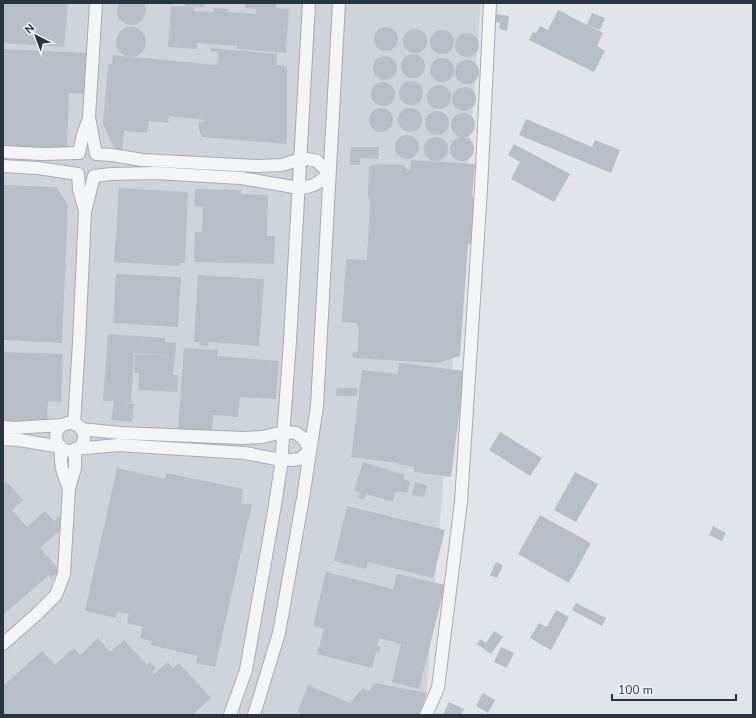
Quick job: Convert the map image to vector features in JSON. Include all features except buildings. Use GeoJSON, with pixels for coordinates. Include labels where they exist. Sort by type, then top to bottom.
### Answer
{"type":"FeatureCollection","features":[{"type":"Feature","properties":{"kind":"street"},"geometry":{"type":"LineString","coordinates":[[72,426],[79,342],[85,212],[94,176],[100,166],[100,162],[96,154],[90,117],[96,3]]}},
{"type":"Feature","properties":{"kind":"street"},"geometry":{"type":"LineString","coordinates":[[230,715],[246,670],[274,511],[281,460],[301,159],[309,3]]}},
{"type":"Feature","properties":{"kind":"street"},"geometry":{"type":"LineString","coordinates":[[254,715],[279,633],[303,498],[317,406],[339,3]]}},
{"type":"Feature","properties":{"kind":"street"},"geometry":{"type":"LineString","coordinates":[[426,715],[438,688],[461,502],[481,189],[490,3]]}},
{"type":"Feature","properties":{"kind":"street"},"geometry":{"type":"LineString","coordinates":[[79,153],[83,134],[90,117]]}},
{"type":"Feature","properties":{"kind":"street"},"geometry":{"type":"LineString","coordinates":[[85,150],[96,154],[142,160],[258,166],[282,165],[301,159],[307,159],[316,161],[329,173],[317,184],[308,188],[299,188],[241,178],[155,173],[111,174],[85,178],[78,174],[73,168],[73,163],[74,159],[79,153],[85,150]]}},
{"type":"Feature","properties":{"kind":"street"},"geometry":{"type":"LineString","coordinates":[[3,152],[42,154],[79,153]]}},
{"type":"Feature","properties":{"kind":"street"},"geometry":{"type":"LineString","coordinates":[[3,166],[38,168],[78,174]]}},
{"type":"Feature","properties":{"kind":"street"},"geometry":{"type":"LineString","coordinates":[[78,174],[79,189],[85,212]]}},
{"type":"Feature","properties":{"kind":"street"},"geometry":{"type":"LineString","coordinates":[[3,427],[72,426],[120,433],[243,438],[262,437],[284,432],[296,433],[303,438],[310,450]]}},
{"type":"Feature","properties":{"kind":"street"},"geometry":{"type":"LineString","coordinates":[[69,488],[60,462],[61,447],[56,436],[59,428],[72,426],[83,433],[83,441],[75,449]]}},
{"type":"Feature","properties":{"kind":"street"},"geometry":{"type":"LineString","coordinates":[[3,439],[61,447],[65,450],[118,445],[245,453],[281,460],[300,459],[310,450]]}},
{"type":"Feature","properties":{"kind":"street"},"geometry":{"type":"LineString","coordinates":[[3,644],[56,595],[64,574],[69,488],[75,468],[75,449]]}},
{"type":"Feature","properties":{"kind":"shaded area"},"geometry":{"type":"Polygon","coordinates":[[[3,3],[481,3],[426,698],[418,715],[3,715],[3,3]]]}}]}
